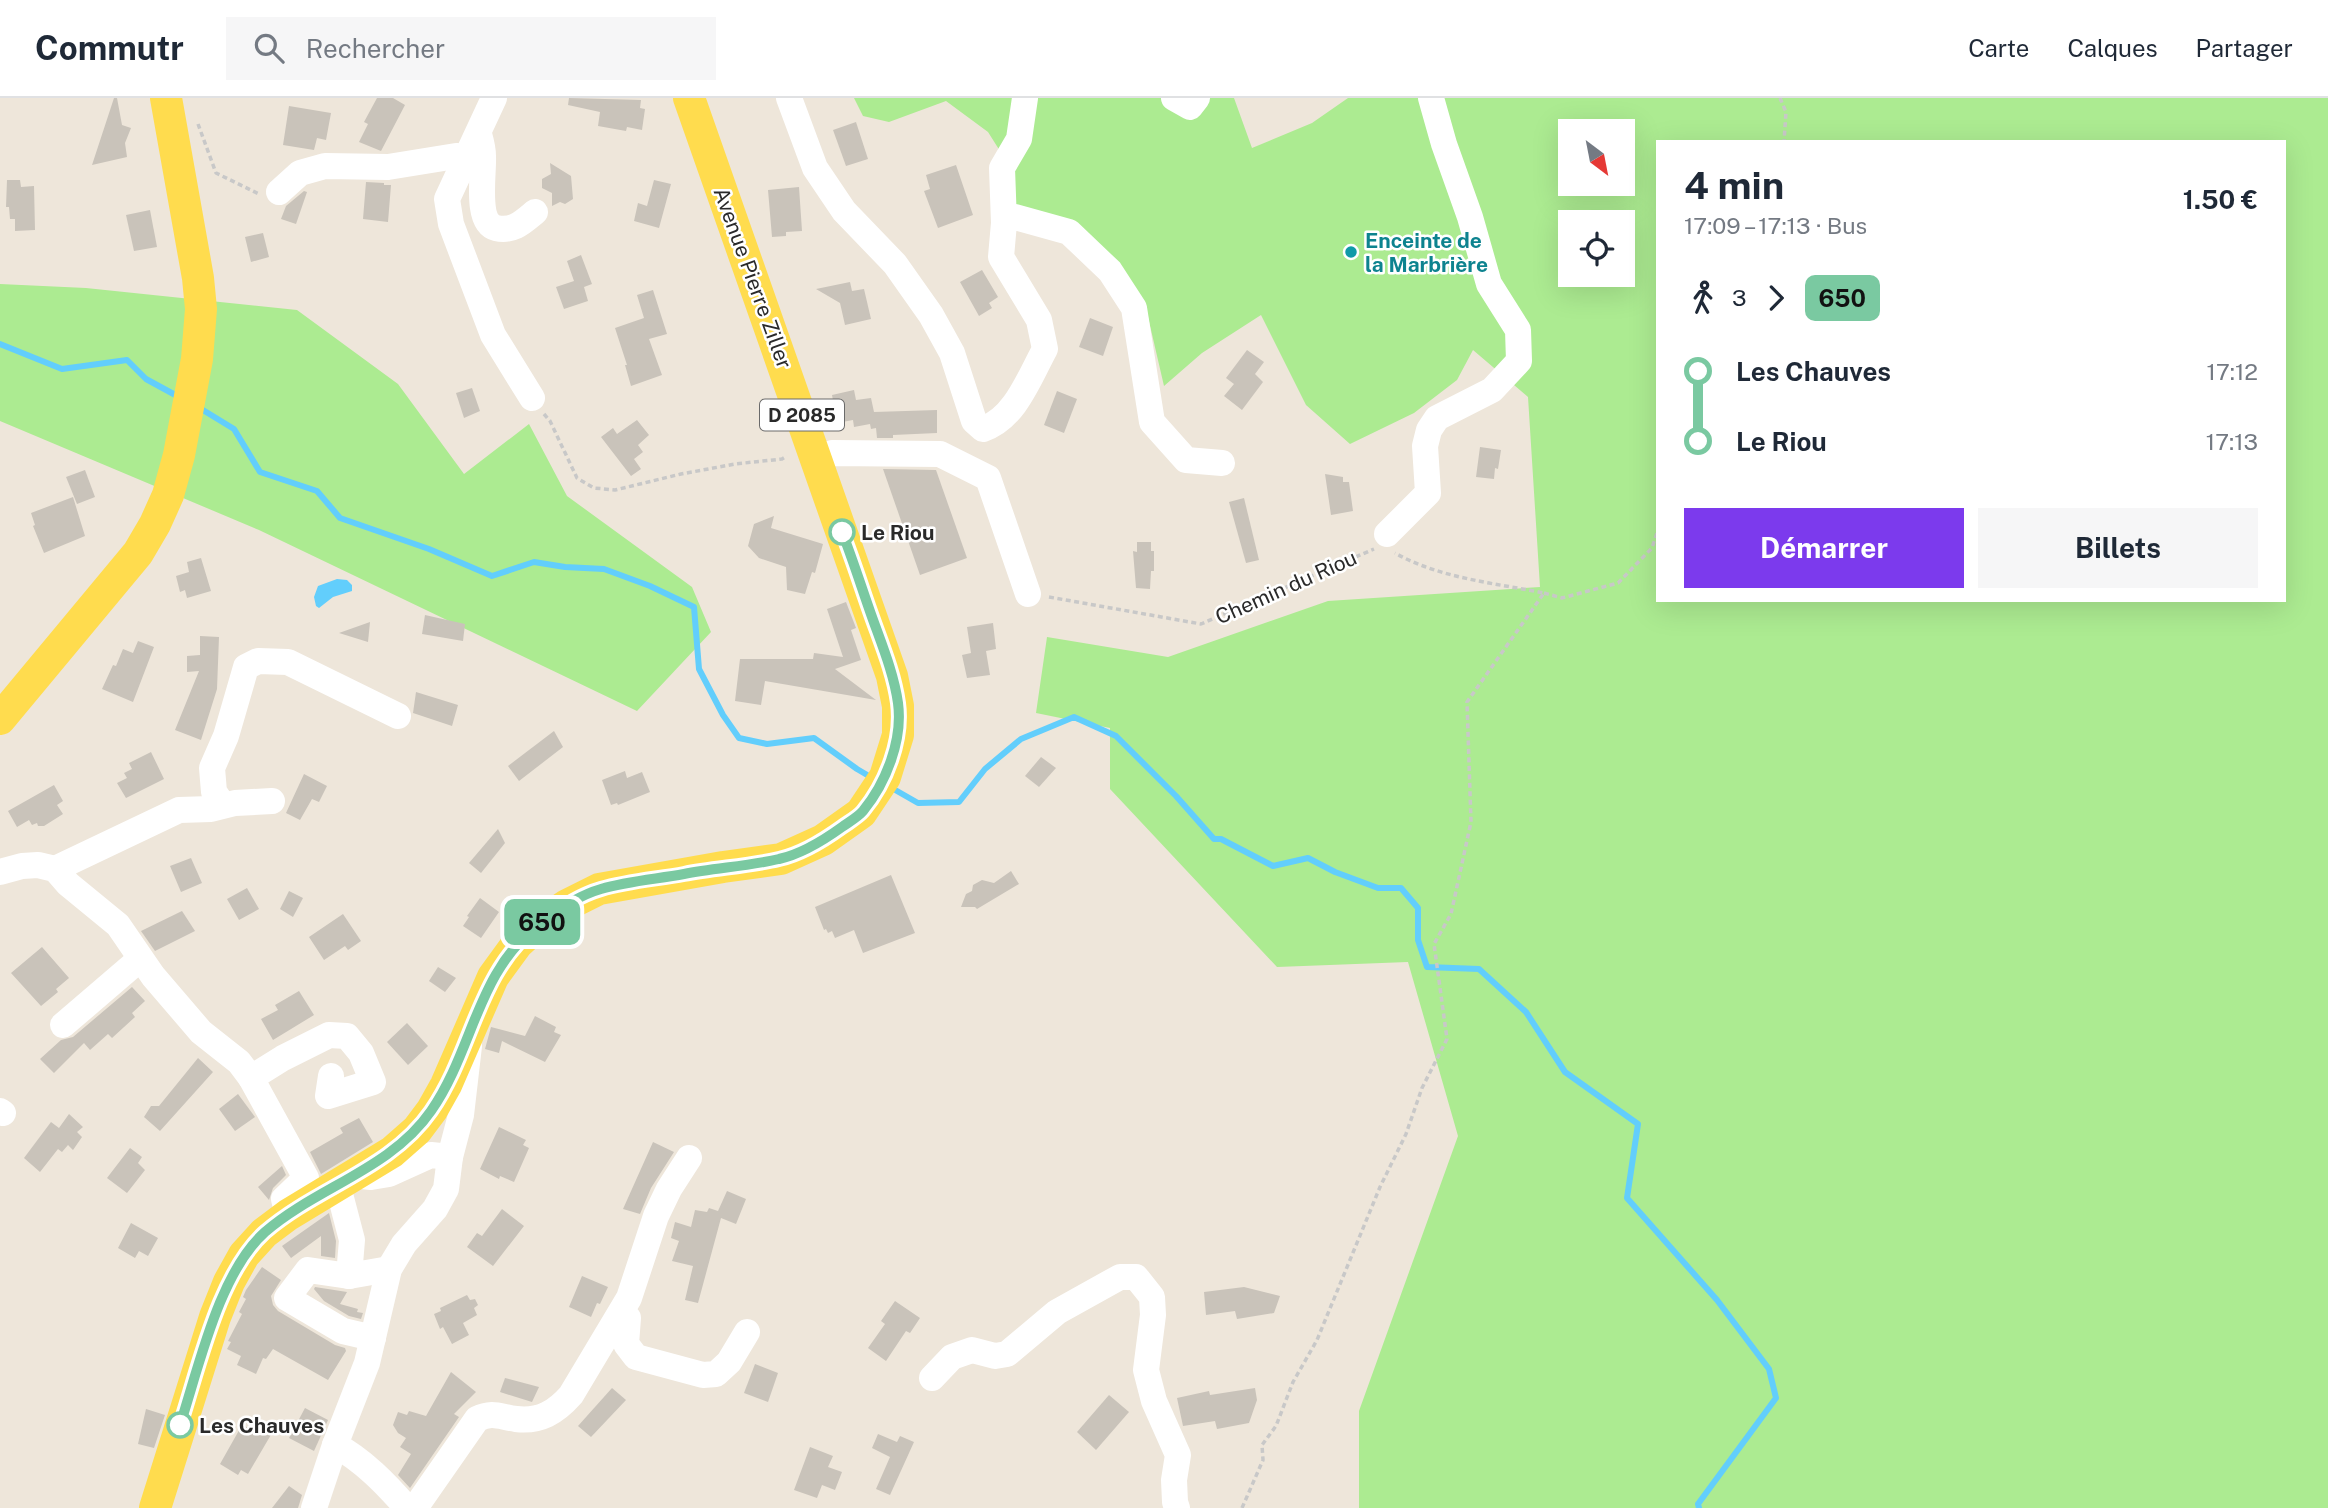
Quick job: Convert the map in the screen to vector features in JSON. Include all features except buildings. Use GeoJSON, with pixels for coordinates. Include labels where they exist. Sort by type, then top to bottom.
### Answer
{"type":"FeatureCollection","features":[{"type":"Feature","properties":{"kind":"main road"},"geometry":{"type":"LineString","coordinates":[[0,719],[138,553],[155,524],[179,455],[195,372],[201,309],[198,278],[166,98]]}},
{"type":"Feature","properties":{"kind":"main road","name":"Avenue Pierre Ziller"},"geometry":{"type":"LineString","coordinates":[[471,1031],[487,990],[504,959],[540,923],[567,905],[600,889],[781,859],[822,840],[862,813],[885,777],[898,735],[898,706],[892,676],[805,454],[689,98]]}},
{"type":"Feature","properties":{"kind":"main road","name":"D 2085"},"geometry":{"type":"LineString","coordinates":[[155,1508],[229,1282],[244,1255],[264,1233],[288,1215],[393,1152],[417,1130],[446,1085],[471,1031]]}},
{"type":"Feature","properties":{"kind":"street"},"geometry":{"type":"LineString","coordinates":[[494,98],[447,200],[451,224],[493,335],[532,398]]}},
{"type":"Feature","properties":{"kind":"street"},"geometry":{"type":"LineString","coordinates":[[789,98],[815,168],[845,211],[895,264],[931,315],[952,353],[974,421],[983,429],[992,426],[1014,405],[1045,349],[1039,320],[1001,257],[1004,223],[1002,168],[1019,139],[1024,98]]}},
{"type":"Feature","properties":{"kind":"street"},"geometry":{"type":"LineString","coordinates":[[1174,98],[1190,107],[1197,98]]}},
{"type":"Feature","properties":{"kind":"street"},"geometry":{"type":"LineString","coordinates":[[1384,540],[1428,493],[1425,446],[1429,430],[1437,418],[1492,390],[1519,361],[1518,330],[1489,284],[1431,98]]}},
{"type":"Feature","properties":{"kind":"street"},"geometry":{"type":"LineString","coordinates":[[279,192],[300,173],[325,166],[388,167],[456,156],[473,145]]}},
{"type":"Feature","properties":{"kind":"street"},"geometry":{"type":"LineString","coordinates":[[473,145],[483,154],[482,197],[485,219],[492,227],[507,230],[535,212]]}},
{"type":"Feature","properties":{"kind":"street"},"geometry":{"type":"LineString","coordinates":[[1004,223],[1015,217],[1069,232],[1110,271],[1135,308],[1152,422],[1186,460],[1222,463]]}},
{"type":"Feature","properties":{"kind":"street"},"geometry":{"type":"LineString","coordinates":[[805,454],[940,454],[988,478],[1028,594]]}},
{"type":"Feature","properties":{"kind":"street"},"geometry":{"type":"LineString","coordinates":[[223,805],[215,792],[212,768],[226,736],[246,667],[258,661],[288,662],[398,716]]}},
{"type":"Feature","properties":{"kind":"street"},"geometry":{"type":"LineString","coordinates":[[55,869],[179,810],[272,801]]}},
{"type":"Feature","properties":{"kind":"street"},"geometry":{"type":"LineString","coordinates":[[0,872],[38,865],[55,869],[68,884],[118,925],[140,959],[201,1032],[239,1062],[251,1078],[306,1178],[284,1199],[288,1215]]}},
{"type":"Feature","properties":{"kind":"street"},"geometry":{"type":"LineString","coordinates":[[63,1026],[140,959]]}},
{"type":"Feature","properties":{"kind":"street"},"geometry":{"type":"LineString","coordinates":[[314,1508],[335,1445],[368,1363],[389,1269],[404,1244],[435,1209],[446,1189],[450,1157],[461,1115],[471,1031]]}},
{"type":"Feature","properties":{"kind":"street"},"geometry":{"type":"LineString","coordinates":[[251,1078],[329,1035],[347,1035],[361,1053],[373,1082],[328,1096],[331,1076]]}},
{"type":"Feature","properties":{"kind":"street"},"geometry":{"type":"LineString","coordinates":[[349,1276],[352,1240],[341,1198],[344,1181],[389,1174],[431,1155],[450,1157]]}},
{"type":"Feature","properties":{"kind":"street"},"geometry":{"type":"LineString","coordinates":[[415,1508],[477,1419],[487,1414],[538,1419],[559,1409],[571,1395],[622,1312],[643,1261],[656,1216],[689,1158]]}},
{"type":"Feature","properties":{"kind":"street"},"geometry":{"type":"LineString","coordinates":[[373,1338],[343,1331],[287,1298],[307,1270],[349,1276],[389,1269]]}},
{"type":"Feature","properties":{"kind":"street"},"geometry":{"type":"LineString","coordinates":[[932,1378],[952,1357],[972,1350],[995,1356],[1007,1354],[1057,1312],[1120,1278],[1136,1277],[1152,1297],[1153,1315],[1146,1370],[1154,1401],[1178,1455],[1174,1480],[1177,1508]]}},
{"type":"Feature","properties":{"kind":"street"},"geometry":{"type":"LineString","coordinates":[[622,1312],[628,1318],[626,1344],[636,1357],[703,1375],[716,1374],[729,1362],[747,1332]]}},
{"type":"Feature","properties":{"kind":"street"},"geometry":{"type":"LineString","coordinates":[[335,1445],[348,1452],[385,1484],[407,1508]]}},
{"type":"Feature","properties":{"kind":"path"},"geometry":{"type":"LineString","coordinates":[[1780,98],[1786,112],[1784,140]]}},
{"type":"Feature","properties":{"kind":"path"},"geometry":{"type":"LineString","coordinates":[[195,112],[216,173],[261,195],[279,192]]}},
{"type":"Feature","properties":{"kind":"path"},"geometry":{"type":"LineString","coordinates":[[532,398],[550,421],[577,478],[594,488],[615,490],[681,474],[782,459],[790,454],[805,454]]}},
{"type":"Feature","properties":{"kind":"path"},"geometry":{"type":"LineString","coordinates":[[1384,540],[1411,562],[1458,576],[1562,598],[1618,583],[1652,548],[1656,536]]}},
{"type":"Feature","properties":{"kind":"path","name":"Chemin du Riou"},"geometry":{"type":"LineString","coordinates":[[1028,594],[1201,624],[1384,540]]}},
{"type":"Feature","properties":{"kind":"path"},"geometry":{"type":"LineString","coordinates":[[1242,1508],[1263,1460],[1262,1445],[1276,1426],[1293,1382],[1317,1340],[1380,1187],[1406,1134],[1422,1088],[1447,1039],[1434,944],[1451,914],[1471,822],[1467,702],[1544,593]]}},
{"type":"Feature","properties":{"kind":"green space"},"geometry":{"type":"Polygon","coordinates":[[[854,98],[1234,98],[1252,148],[1312,123],[1348,98],[2328,98],[2328,1508],[1359,1508],[1359,1411],[1458,1136],[1408,962],[1277,967],[1110,789],[1110,728],[1036,713],[1047,637],[1168,657],[1328,601],[1540,587],[1528,397],[1473,350],[1457,380],[1414,413],[1350,444],[1306,405],[1261,315],[1202,353],[1164,386],[1145,304],[1015,205],[1012,170],[988,132],[946,101],[889,122],[863,116],[854,98]]]}},
{"type":"Feature","properties":{"kind":"green space"},"geometry":{"type":"Polygon","coordinates":[[[0,284],[86,288],[297,310],[398,384],[464,474],[529,424],[567,496],[692,587],[711,632],[637,711],[259,530],[0,421],[0,284]]]}},
{"type":"Feature","properties":{"kind":"water"},"geometry":{"type":"Polygon","coordinates":[[[337,579],[347,580],[352,585],[352,591],[333,597],[319,608],[316,606],[314,597],[318,586],[337,579]]]}},
{"type":"Feature","properties":{"kind":"waterway"},"geometry":{"type":"LineString","coordinates":[[0,344],[62,369],[127,360],[146,379],[179,397]]}},
{"type":"Feature","properties":{"kind":"waterway"},"geometry":{"type":"LineString","coordinates":[[198,407],[234,429],[260,472],[317,491],[340,518],[429,549],[492,576],[534,562],[604,569],[650,586],[694,607],[699,669],[723,715],[739,738],[767,744],[814,738],[874,779]]}},
{"type":"Feature","properties":{"kind":"waterway"},"geometry":{"type":"LineString","coordinates":[[890,787],[918,803],[959,802],[985,769],[1021,739],[1074,717],[1116,736],[1176,796],[1214,839],[1221,839],[1273,866],[1308,858],[1335,872],[1378,888],[1401,888],[1418,908],[1418,940],[1427,967],[1479,969],[1526,1012],[1565,1072],[1638,1124],[1627,1198],[1717,1300],[1769,1369],[1776,1398],[1698,1504],[1699,1508]]}},
{"type":"Feature","properties":{"kind":"bus line","name":"650"},"geometry":{"type":"LineString","coordinates":[[180,1425],[215,1317],[229,1282],[244,1255],[264,1233],[288,1215],[393,1152],[417,1130],[446,1085],[493,977],[517,944],[540,923],[567,905],[600,889],[781,859],[822,840],[862,813],[885,777],[898,735],[898,706],[892,676],[842,532]]}},
{"type":"Feature","properties":{"kind":"place","name":"Enceinte de la Marbrière"},"geometry":{"type":"Point","coordinates":[1351,252]}},
{"type":"Feature","properties":{"kind":"place","name":"Le Riou"},"geometry":{"type":"Point","coordinates":[842,532]}},
{"type":"Feature","properties":{"kind":"place","name":"Les Chauves"},"geometry":{"type":"Point","coordinates":[180,1425]}}]}
